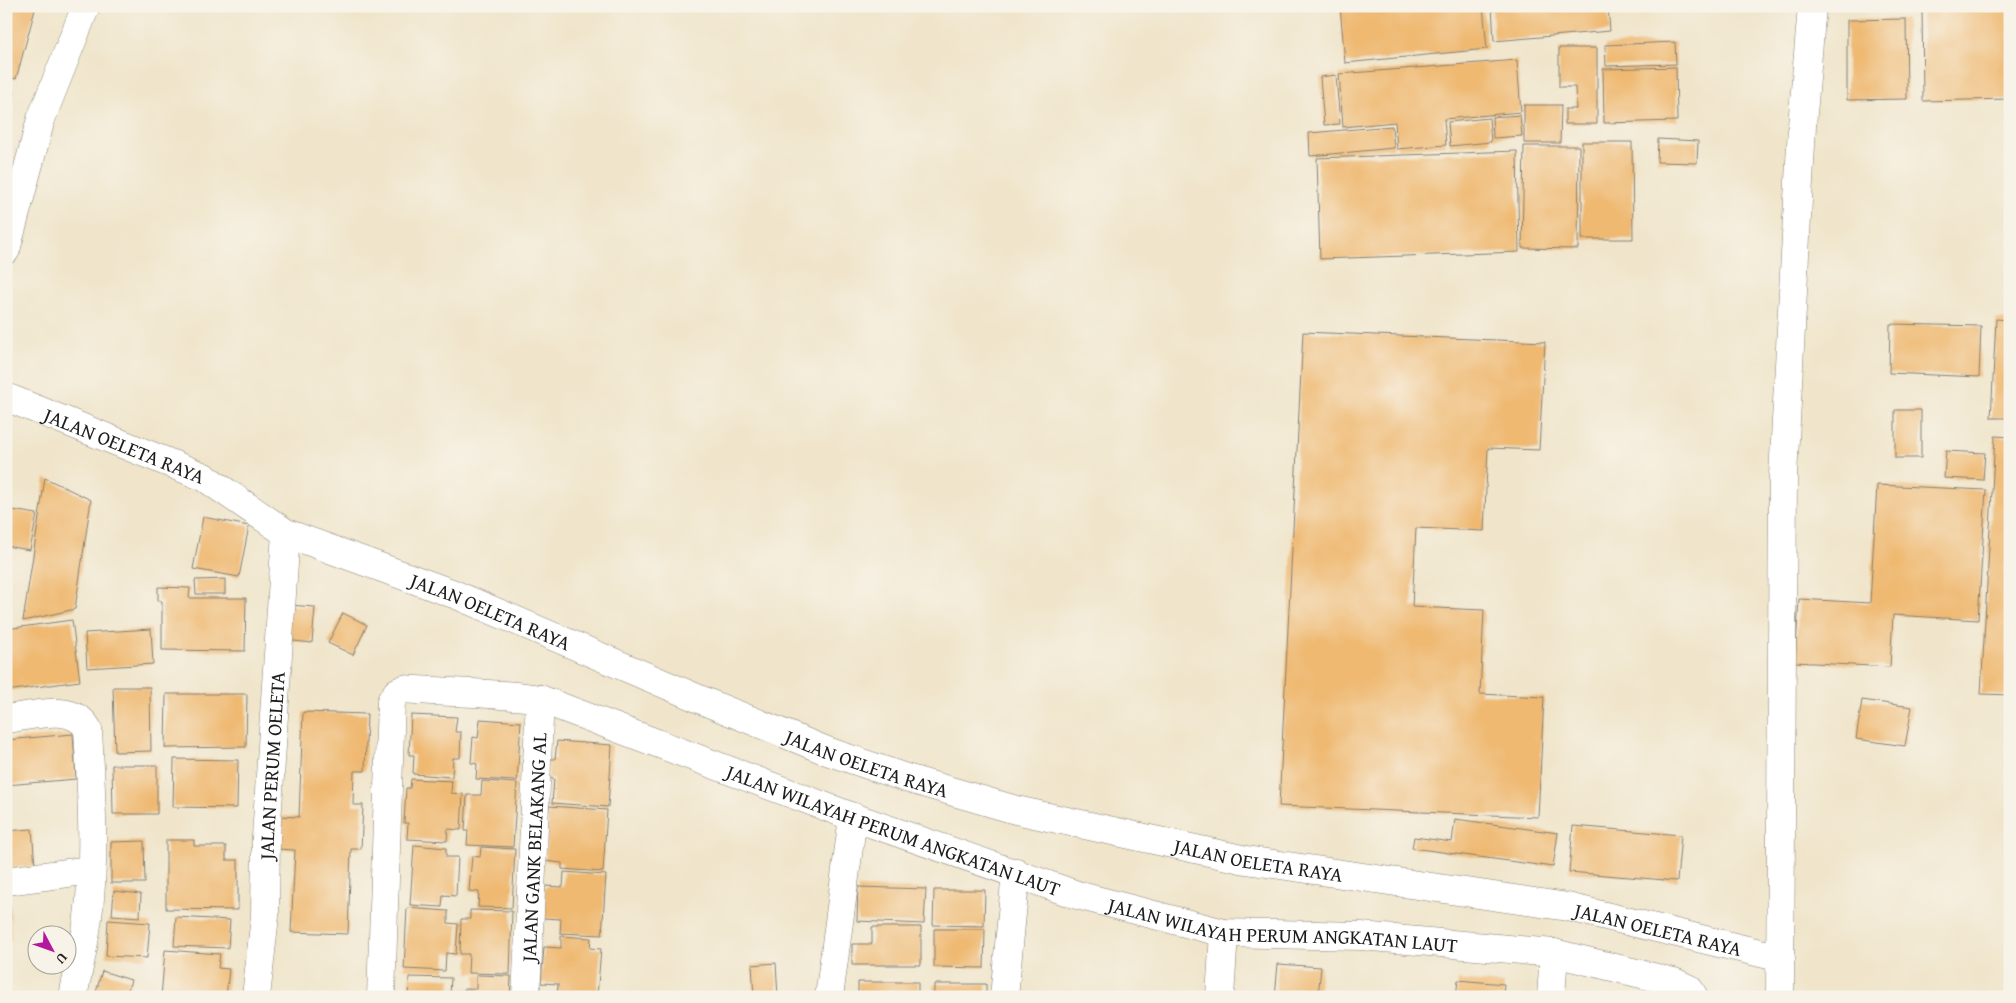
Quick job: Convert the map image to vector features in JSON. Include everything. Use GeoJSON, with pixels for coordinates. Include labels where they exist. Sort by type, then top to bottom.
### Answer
{"type":"FeatureCollection","features":[{"type":"Feature","properties":{"kind":"street"},"geometry":{"type":"LineString","coordinates":[[6,250],[41,119],[86,6]]}},
{"type":"Feature","properties":{"kind":"street"},"geometry":{"type":"LineString","coordinates":[[1780,997],[1779,850],[1783,476],[1802,136],[1812,6]]}},
{"type":"Feature","properties":{"kind":"street","name":"JALAN OELETA RAYA"},"geometry":{"type":"LineString","coordinates":[[6,397],[204,477],[286,533],[454,594],[828,751],[906,778],[1007,807],[1246,860],[1568,907],[1781,958]]}},
{"type":"Feature","properties":{"kind":"street","name":"JALAN PERUM OELETA"},"geometry":{"type":"LineString","coordinates":[[256,997],[265,916],[266,837],[286,533]]}},
{"type":"Feature","properties":{"kind":"street","name":"JALAN WILAYAH PERUM ANGKATAN LAUT"},"geometry":{"type":"LineString","coordinates":[[381,997],[391,701],[397,692],[404,689],[447,693],[500,693],[540,699],[853,817],[1016,872],[1077,895],[1224,933],[1361,936],[1554,953],[1674,982],[1689,989],[1694,997]]}},
{"type":"Feature","properties":{"kind":"street","name":"JALAN GANK BELAKANG AL"},"geometry":{"type":"LineString","coordinates":[[526,997],[540,699]]}},
{"type":"Feature","properties":{"kind":"street"},"geometry":{"type":"LineString","coordinates":[[6,719],[65,712],[82,720],[88,729],[93,820],[91,870],[88,917],[73,997]]}},
{"type":"Feature","properties":{"kind":"street"},"geometry":{"type":"LineString","coordinates":[[829,997],[853,817]]}},
{"type":"Feature","properties":{"kind":"street"},"geometry":{"type":"LineString","coordinates":[[6,881],[91,870]]}},
{"type":"Feature","properties":{"kind":"street"},"geometry":{"type":"LineString","coordinates":[[1004,997],[1016,872]]}},
{"type":"Feature","properties":{"kind":"street"},"geometry":{"type":"LineString","coordinates":[[1220,997],[1224,933]]}},
{"type":"Feature","properties":{"kind":"street"},"geometry":{"type":"LineString","coordinates":[[1550,997],[1554,953]]}},
{"type":"Feature","properties":{"kind":"building"},"geometry":{"type":"Polygon","coordinates":[[[6,6],[36,6],[16,79],[6,76],[6,6]]]}},
{"type":"Feature","properties":{"kind":"building"},"geometry":{"type":"Polygon","coordinates":[[[1340,6],[1483,6],[1487,49],[1345,63],[1340,6]]]}},
{"type":"Feature","properties":{"kind":"building"},"geometry":{"type":"Polygon","coordinates":[[[1492,6],[1608,6],[1610,31],[1494,41],[1492,6]]]}},
{"type":"Feature","properties":{"kind":"building"},"geometry":{"type":"Polygon","coordinates":[[[1922,6],[2010,6],[2010,99],[1923,101],[1922,6]]]}},
{"type":"Feature","properties":{"kind":"building"},"geometry":{"type":"Polygon","coordinates":[[[1906,19],[1907,99],[1847,100],[1847,20],[1906,19]]]}},
{"type":"Feature","properties":{"kind":"building"},"geometry":{"type":"Polygon","coordinates":[[[1675,42],[1676,64],[1606,66],[1605,45],[1675,42]]]}},
{"type":"Feature","properties":{"kind":"building"},"geometry":{"type":"Polygon","coordinates":[[[1559,48],[1597,48],[1597,124],[1565,124],[1565,109],[1576,109],[1575,87],[1559,87],[1559,48]]]}},
{"type":"Feature","properties":{"kind":"building"},"geometry":{"type":"Polygon","coordinates":[[[1517,60],[1521,112],[1444,119],[1446,145],[1397,149],[1395,122],[1343,127],[1339,74],[1517,60]]]}},
{"type":"Feature","properties":{"kind":"building"},"geometry":{"type":"Polygon","coordinates":[[[1676,67],[1677,121],[1604,123],[1603,69],[1676,67]]]}},
{"type":"Feature","properties":{"kind":"building"},"geometry":{"type":"Polygon","coordinates":[[[1336,75],[1340,124],[1324,125],[1320,77],[1336,75]]]}},
{"type":"Feature","properties":{"kind":"building"},"geometry":{"type":"Polygon","coordinates":[[[6,88],[14,91],[7,115],[6,115],[6,88]]]}},
{"type":"Feature","properties":{"kind":"building"},"geometry":{"type":"Polygon","coordinates":[[[1524,105],[1561,105],[1560,143],[1524,143],[1524,105]]]}},
{"type":"Feature","properties":{"kind":"building"},"geometry":{"type":"Polygon","coordinates":[[[1520,115],[1522,136],[1493,138],[1492,117],[1520,115]]]}},
{"type":"Feature","properties":{"kind":"building"},"geometry":{"type":"Polygon","coordinates":[[[1489,118],[1491,142],[1450,146],[1448,122],[1489,118]]]}},
{"type":"Feature","properties":{"kind":"building"},"geometry":{"type":"Polygon","coordinates":[[[1392,126],[1394,148],[1310,156],[1309,133],[1392,126]]]}},
{"type":"Feature","properties":{"kind":"building"},"geometry":{"type":"Polygon","coordinates":[[[1658,139],[1698,141],[1697,163],[1657,162],[1658,139]]]}},
{"type":"Feature","properties":{"kind":"building"},"geometry":{"type":"Polygon","coordinates":[[[1582,142],[1632,142],[1633,239],[1582,239],[1582,142]]]}},
{"type":"Feature","properties":{"kind":"building"},"geometry":{"type":"Polygon","coordinates":[[[1524,146],[1579,146],[1578,249],[1522,248],[1524,146]]]}},
{"type":"Feature","properties":{"kind":"building"},"geometry":{"type":"Polygon","coordinates":[[[1517,151],[1519,252],[1320,259],[1317,158],[1517,151]]]}},
{"type":"Feature","properties":{"kind":"building"},"geometry":{"type":"Polygon","coordinates":[[[1996,319],[2010,320],[2010,418],[1991,418],[1996,319]]]}},
{"type":"Feature","properties":{"kind":"building"},"geometry":{"type":"Polygon","coordinates":[[[1890,324],[1981,326],[1979,377],[1889,373],[1890,324]]]}},
{"type":"Feature","properties":{"kind":"building"},"geometry":{"type":"Polygon","coordinates":[[[1303,332],[1545,342],[1539,450],[1488,448],[1484,531],[1416,528],[1412,607],[1484,610],[1480,694],[1544,697],[1538,817],[1279,806],[1303,332]]]}},
{"type":"Feature","properties":{"kind":"building"},"geometry":{"type":"Polygon","coordinates":[[[1895,410],[1921,410],[1921,458],[1895,458],[1895,410]]]}},
{"type":"Feature","properties":{"kind":"building"},"geometry":{"type":"Polygon","coordinates":[[[1995,436],[2010,437],[2010,695],[1981,694],[1995,436]]]}},
{"type":"Feature","properties":{"kind":"building"},"geometry":{"type":"Polygon","coordinates":[[[1946,451],[1985,453],[1983,480],[1944,478],[1946,451]]]}},
{"type":"Feature","properties":{"kind":"building"},"geometry":{"type":"Polygon","coordinates":[[[45,478],[91,500],[75,609],[23,621],[45,478]]]}},
{"type":"Feature","properties":{"kind":"building"},"geometry":{"type":"Polygon","coordinates":[[[1877,485],[1986,490],[1978,620],[1893,615],[1890,667],[1795,662],[1799,599],[1870,603],[1877,485]]]}},
{"type":"Feature","properties":{"kind":"building"},"geometry":{"type":"Polygon","coordinates":[[[6,509],[37,514],[30,550],[6,546],[6,509]]]}},
{"type":"Feature","properties":{"kind":"building"},"geometry":{"type":"Polygon","coordinates":[[[203,517],[249,526],[239,577],[193,569],[203,517]]]}},
{"type":"Feature","properties":{"kind":"building"},"geometry":{"type":"Polygon","coordinates":[[[225,579],[225,594],[196,594],[195,580],[225,579]]]}},
{"type":"Feature","properties":{"kind":"building"},"geometry":{"type":"Polygon","coordinates":[[[158,587],[190,588],[189,598],[246,598],[245,651],[162,650],[162,601],[158,601],[158,587]]]}},
{"type":"Feature","properties":{"kind":"building"},"geometry":{"type":"Polygon","coordinates":[[[289,605],[315,607],[312,643],[285,640],[289,605]]]}},
{"type":"Feature","properties":{"kind":"building"},"geometry":{"type":"Polygon","coordinates":[[[343,613],[367,625],[353,655],[328,643],[343,613]]]}},
{"type":"Feature","properties":{"kind":"building"},"geometry":{"type":"Polygon","coordinates":[[[72,620],[80,681],[6,691],[6,629],[72,620]]]}},
{"type":"Feature","properties":{"kind":"building"},"geometry":{"type":"Polygon","coordinates":[[[151,629],[153,664],[87,668],[85,633],[151,629]]]}},
{"type":"Feature","properties":{"kind":"building"},"geometry":{"type":"Polygon","coordinates":[[[113,687],[150,687],[151,751],[115,752],[113,687]]]}},
{"type":"Feature","properties":{"kind":"building"},"geometry":{"type":"Polygon","coordinates":[[[166,694],[247,694],[246,747],[165,748],[166,694]]]}},
{"type":"Feature","properties":{"kind":"building"},"geometry":{"type":"Polygon","coordinates":[[[1862,700],[1912,707],[1905,746],[1856,739],[1862,700]]]}},
{"type":"Feature","properties":{"kind":"building"},"geometry":{"type":"Polygon","coordinates":[[[303,712],[367,714],[365,771],[354,771],[353,805],[363,805],[361,849],[351,849],[348,934],[291,932],[295,850],[275,849],[276,816],[299,817],[303,712]]]}},
{"type":"Feature","properties":{"kind":"building"},"geometry":{"type":"Polygon","coordinates":[[[411,715],[457,717],[455,732],[461,732],[460,758],[453,758],[452,777],[413,774],[414,755],[409,755],[411,715]]]}},
{"type":"Feature","properties":{"kind":"building"},"geometry":{"type":"Polygon","coordinates":[[[480,719],[521,722],[517,781],[476,779],[477,764],[471,763],[473,737],[478,738],[480,719]]]}},
{"type":"Feature","properties":{"kind":"building"},"geometry":{"type":"Polygon","coordinates":[[[73,734],[76,779],[6,785],[6,740],[73,734]]]}},
{"type":"Feature","properties":{"kind":"building"},"geometry":{"type":"Polygon","coordinates":[[[557,741],[612,745],[608,807],[552,803],[554,779],[548,778],[549,759],[555,759],[557,741]]]}},
{"type":"Feature","properties":{"kind":"building"},"geometry":{"type":"Polygon","coordinates":[[[174,759],[238,760],[237,808],[173,807],[174,759]]]}},
{"type":"Feature","properties":{"kind":"building"},"geometry":{"type":"Polygon","coordinates":[[[112,765],[157,765],[157,814],[113,814],[112,765]]]}},
{"type":"Feature","properties":{"kind":"building"},"geometry":{"type":"Polygon","coordinates":[[[411,779],[452,781],[451,793],[463,794],[461,830],[448,829],[447,841],[407,839],[408,823],[404,823],[406,788],[410,788],[411,779]]]}},
{"type":"Feature","properties":{"kind":"building"},"geometry":{"type":"Polygon","coordinates":[[[482,781],[517,783],[513,847],[467,845],[468,831],[465,831],[467,795],[481,795],[482,781]]]}},
{"type":"Feature","properties":{"kind":"building"},"geometry":{"type":"Polygon","coordinates":[[[549,806],[607,810],[603,872],[562,869],[562,863],[545,861],[549,806]]]}},
{"type":"Feature","properties":{"kind":"building"},"geometry":{"type":"Polygon","coordinates":[[[1455,819],[1558,833],[1553,867],[1412,848],[1414,837],[1452,842],[1455,819]]]}},
{"type":"Feature","properties":{"kind":"building"},"geometry":{"type":"Polygon","coordinates":[[[1573,826],[1681,835],[1677,881],[1569,872],[1573,826]]]}},
{"type":"Feature","properties":{"kind":"building"},"geometry":{"type":"Polygon","coordinates":[[[32,829],[35,866],[6,868],[6,831],[32,829]]]}},
{"type":"Feature","properties":{"kind":"building"},"geometry":{"type":"Polygon","coordinates":[[[166,840],[194,840],[194,846],[226,846],[226,860],[238,860],[238,910],[166,909],[166,840]]]}},
{"type":"Feature","properties":{"kind":"building"},"geometry":{"type":"Polygon","coordinates":[[[144,841],[145,883],[111,883],[111,842],[144,841]]]}},
{"type":"Feature","properties":{"kind":"building"},"geometry":{"type":"Polygon","coordinates":[[[414,845],[446,848],[446,857],[458,857],[456,896],[443,895],[442,907],[410,905],[414,845]]]}},
{"type":"Feature","properties":{"kind":"building"},"geometry":{"type":"Polygon","coordinates":[[[481,847],[515,849],[512,908],[478,907],[479,892],[469,891],[472,856],[480,857],[481,847]]]}},
{"type":"Feature","properties":{"kind":"building"},"geometry":{"type":"Polygon","coordinates":[[[564,872],[606,875],[602,935],[560,933],[561,919],[543,918],[545,886],[563,887],[564,872]]]}},
{"type":"Feature","properties":{"kind":"building"},"geometry":{"type":"Polygon","coordinates":[[[858,887],[926,889],[924,924],[857,921],[858,887]]]}},
{"type":"Feature","properties":{"kind":"building"},"geometry":{"type":"Polygon","coordinates":[[[934,890],[985,890],[984,926],[933,925],[934,890]]]}},
{"type":"Feature","properties":{"kind":"building"},"geometry":{"type":"Polygon","coordinates":[[[114,891],[141,894],[140,917],[112,915],[114,891]]]}},
{"type":"Feature","properties":{"kind":"building"},"geometry":{"type":"Polygon","coordinates":[[[6,905],[10,905],[11,942],[6,942],[6,905]]]}},
{"type":"Feature","properties":{"kind":"building"},"geometry":{"type":"Polygon","coordinates":[[[407,908],[448,911],[448,923],[458,924],[456,954],[446,953],[445,971],[404,969],[407,908]]]}},
{"type":"Feature","properties":{"kind":"building"},"geometry":{"type":"Polygon","coordinates":[[[470,910],[512,911],[510,974],[468,973],[469,954],[460,954],[461,919],[470,919],[470,910]]]}},
{"type":"Feature","properties":{"kind":"building"},"geometry":{"type":"Polygon","coordinates":[[[176,917],[230,920],[228,948],[174,946],[176,917]]]}},
{"type":"Feature","properties":{"kind":"building"},"geometry":{"type":"Polygon","coordinates":[[[108,920],[150,923],[147,958],[106,956],[108,920]]]}},
{"type":"Feature","properties":{"kind":"building"},"geometry":{"type":"Polygon","coordinates":[[[872,927],[921,927],[921,965],[852,965],[852,944],[872,944],[872,927]]]}},
{"type":"Feature","properties":{"kind":"building"},"geometry":{"type":"Polygon","coordinates":[[[934,929],[985,929],[984,968],[934,967],[934,929]]]}},
{"type":"Feature","properties":{"kind":"building"},"geometry":{"type":"Polygon","coordinates":[[[561,936],[591,938],[590,948],[601,949],[597,997],[557,997],[558,984],[541,983],[544,947],[561,948],[561,936]]]}},
{"type":"Feature","properties":{"kind":"building"},"geometry":{"type":"Polygon","coordinates":[[[165,950],[220,954],[218,968],[229,969],[226,997],[161,997],[165,950]]]}},
{"type":"Feature","properties":{"kind":"building"},"geometry":{"type":"Polygon","coordinates":[[[776,963],[778,997],[754,997],[752,965],[776,963]]]}},
{"type":"Feature","properties":{"kind":"building"},"geometry":{"type":"Polygon","coordinates":[[[1278,964],[1321,967],[1318,997],[1275,997],[1278,964]]]}},
{"type":"Feature","properties":{"kind":"building"},"geometry":{"type":"Polygon","coordinates":[[[102,971],[131,980],[126,997],[95,996],[102,971]]]}},
{"type":"Feature","properties":{"kind":"building"},"geometry":{"type":"Polygon","coordinates":[[[476,975],[511,976],[510,997],[464,997],[464,989],[476,989],[476,975]]]}},
{"type":"Feature","properties":{"kind":"building"},"geometry":{"type":"Polygon","coordinates":[[[409,977],[451,978],[450,997],[408,997],[409,977]]]}},
{"type":"Feature","properties":{"kind":"building"},"geometry":{"type":"Polygon","coordinates":[[[1458,980],[1504,984],[1503,997],[1456,997],[1458,980]]]}},
{"type":"Feature","properties":{"kind":"building"},"geometry":{"type":"Polygon","coordinates":[[[858,982],[918,982],[918,997],[858,997],[858,982]]]}},
{"type":"Feature","properties":{"kind":"building"},"geometry":{"type":"Polygon","coordinates":[[[934,984],[986,984],[986,997],[934,997],[934,984]]]}}]}
